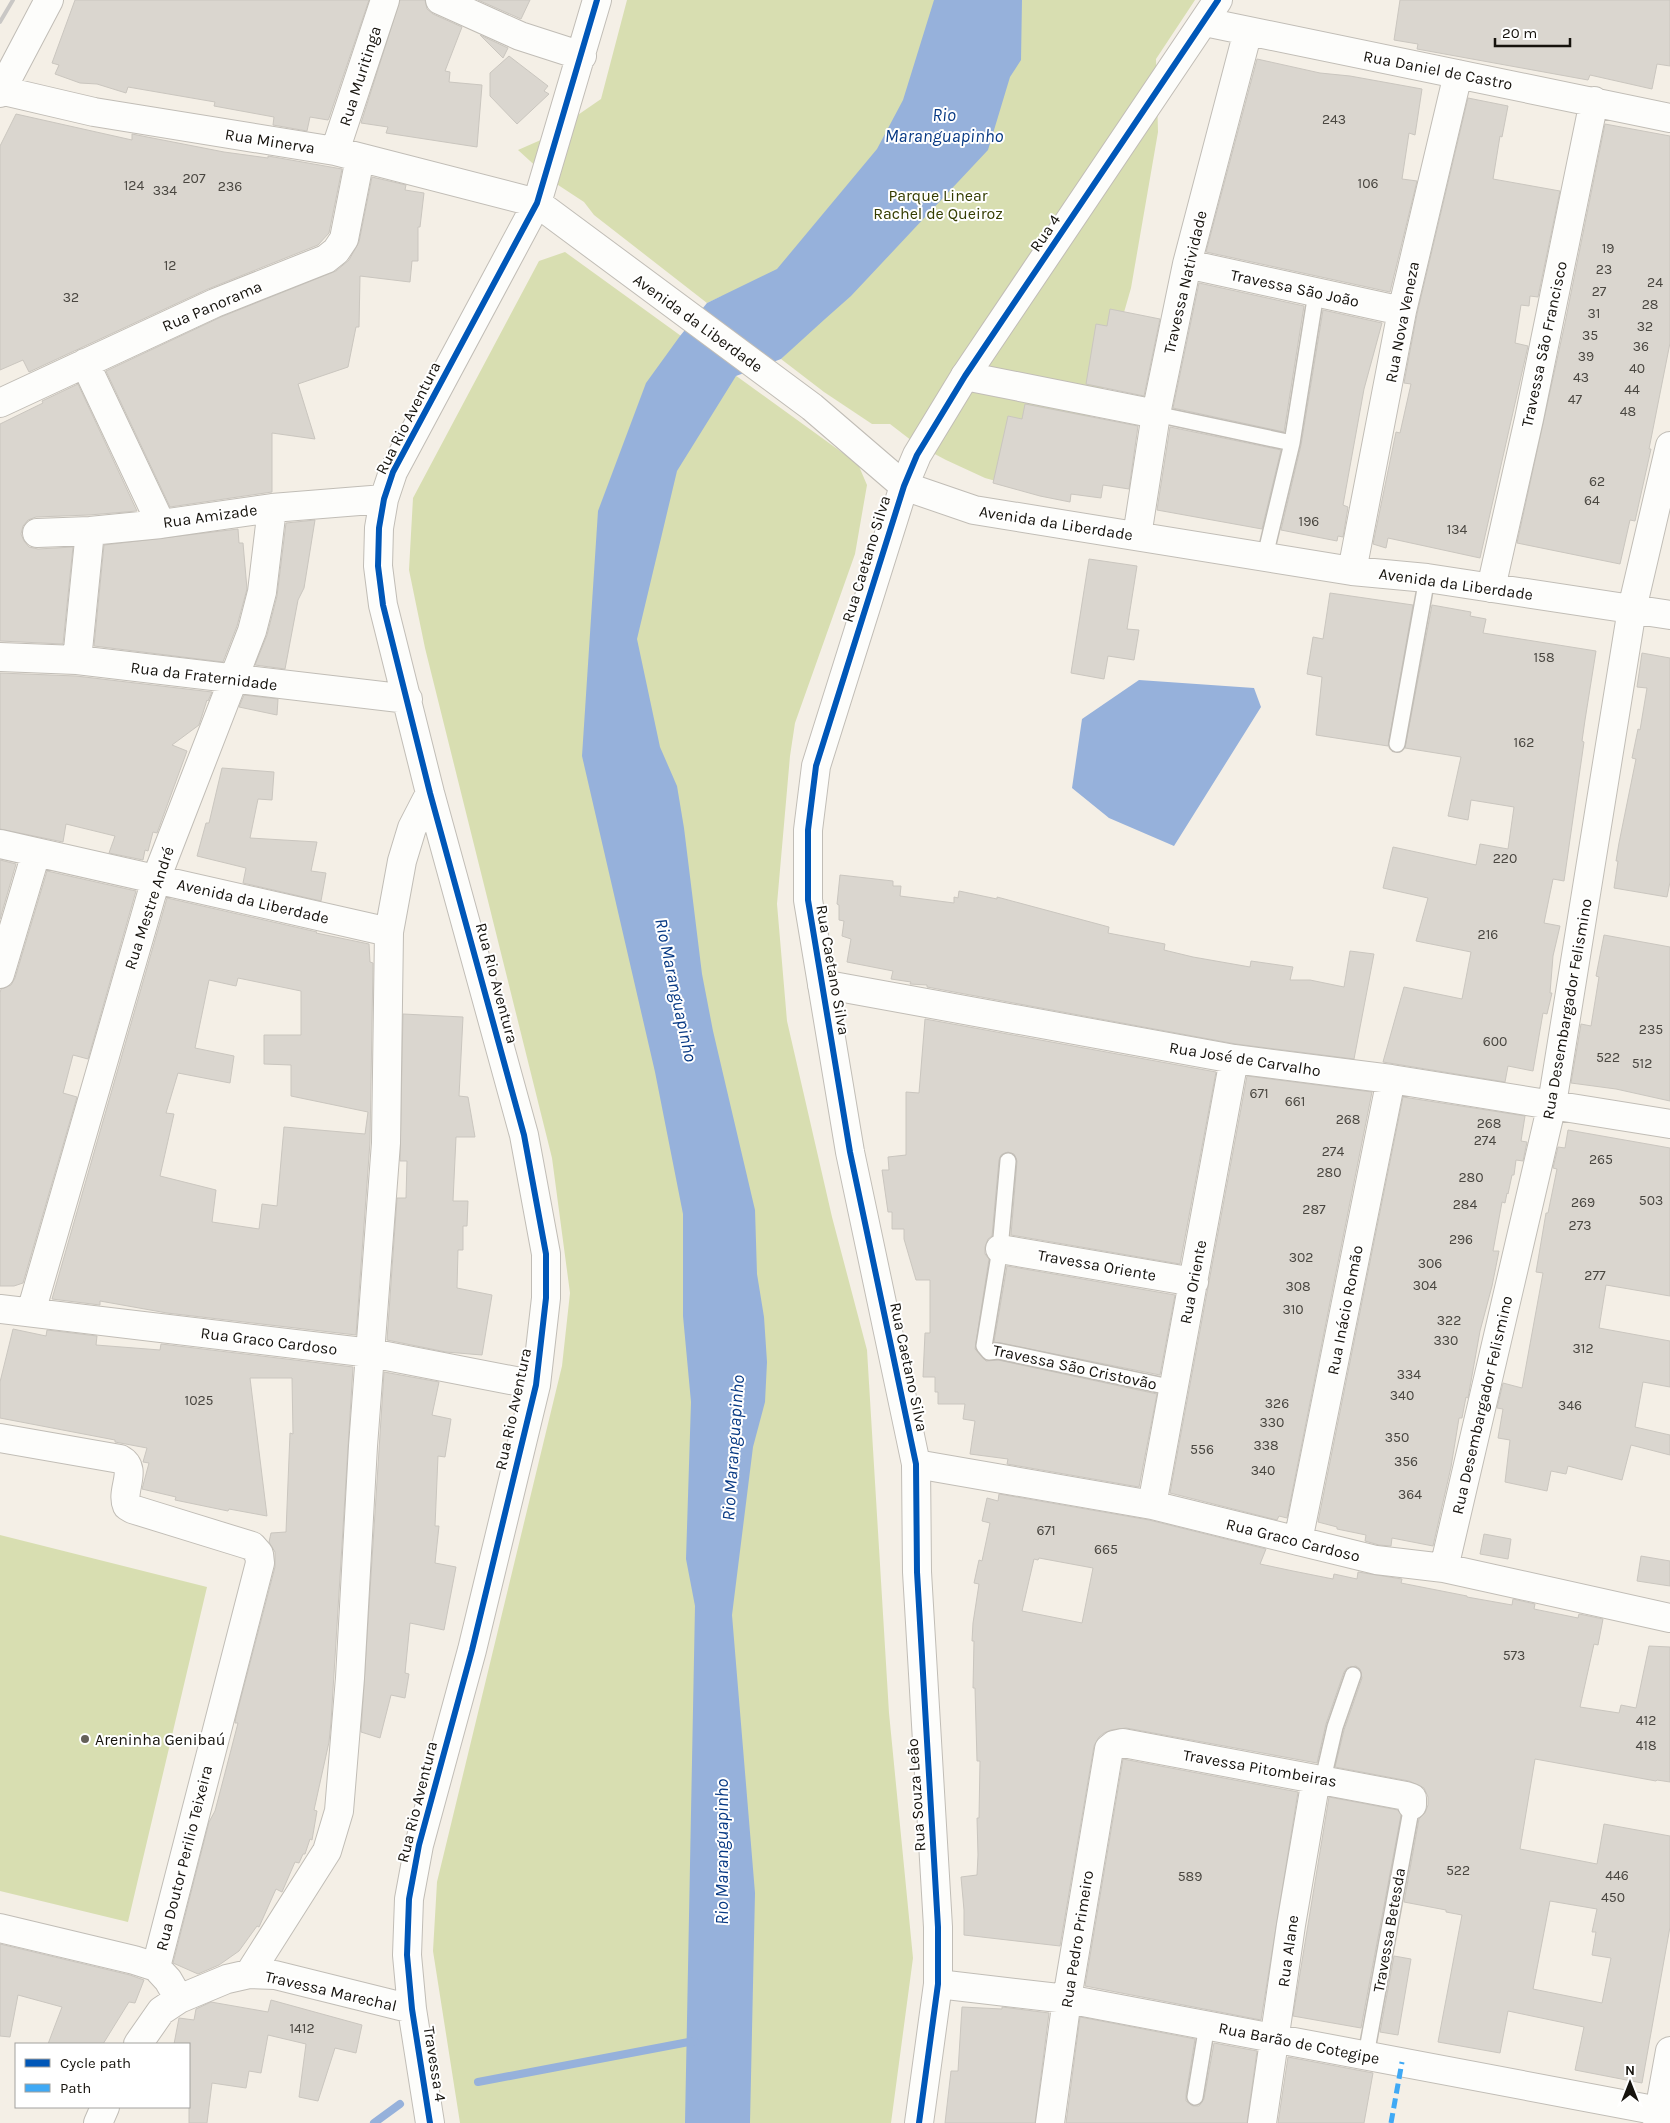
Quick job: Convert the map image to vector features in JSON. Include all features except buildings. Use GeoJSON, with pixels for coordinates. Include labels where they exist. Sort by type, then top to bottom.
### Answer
{"type":"FeatureCollection","features":[{"type":"Feature","properties":{"kind":"street"},"geometry":{"type":"LineString","coordinates":[[0,91],[49,0]]}},
{"type":"Feature","properties":{"kind":"street","name":"Rua Muritinga"},"geometry":{"type":"LineString","coordinates":[[347,155],[385,0]]}},
{"type":"Feature","properties":{"kind":"street"},"geometry":{"type":"LineString","coordinates":[[440,0],[520,36],[582,56]]}},
{"type":"Feature","properties":{"kind":"street","name":"Rua Rio Aventura"},"geometry":{"type":"LineString","coordinates":[[412,2009],[407,1955],[408,1909],[419,1845],[472,1650],[536,1385],[546,1298],[546,1254],[541,1215],[524,1135],[430,792],[383,605],[378,566],[379,528],[384,499],[393,472],[537,203],[597,0]]}},
{"type":"Feature","properties":{"kind":"street","name":"Rua Daniel de Castro"},"geometry":{"type":"LineString","coordinates":[[1212,11],[1248,31],[1670,118]]}},
{"type":"Feature","properties":{"kind":"street","name":"Rua 4"},"geometry":{"type":"LineString","coordinates":[[904,486],[917,454],[965,376],[1212,11]]}},
{"type":"Feature","properties":{"kind":"street","name":"Travessa Natividade"},"geometry":{"type":"LineString","coordinates":[[1137,536],[1156,414],[1187,264],[1248,31]]}},
{"type":"Feature","properties":{"kind":"street","name":"Rua Nova Veneza"},"geometry":{"type":"LineString","coordinates":[[1352,571],[1402,311],[1458,74]]}},
{"type":"Feature","properties":{"kind":"street","name":"Rua Minerva"},"geometry":{"type":"LineString","coordinates":[[0,91],[94,112],[347,155],[537,203]]}},
{"type":"Feature","properties":{"kind":"street","name":"Travessa São Francisco"},"geometry":{"type":"LineString","coordinates":[[1491,588],[1529,419],[1594,101]]}},
{"type":"Feature","properties":{"kind":"street","name":"Rua Panorama"},"geometry":{"type":"LineString","coordinates":[[0,402],[215,303],[326,259],[344,239],[347,155]]}},
{"type":"Feature","properties":{"kind":"street","name":"Avenida da Liberdade"},"geometry":{"type":"LineString","coordinates":[[537,203],[812,407],[904,486],[974,510],[1352,571],[1427,578],[1670,615]]}},
{"type":"Feature","properties":{"kind":"street","name":"Travessa São João"},"geometry":{"type":"LineString","coordinates":[[1187,264],[1402,311]]}},
{"type":"Feature","properties":{"kind":"street"},"geometry":{"type":"LineString","coordinates":[[85,363],[161,524]]}},
{"type":"Feature","properties":{"kind":"street"},"geometry":{"type":"LineString","coordinates":[[965,376],[1156,414]]}},
{"type":"Feature","properties":{"kind":"street","name":"Rua Desembargador Felismino"},"geometry":{"type":"LineString","coordinates":[[1444,1568],[1552,1104],[1632,609],[1670,446]]}},
{"type":"Feature","properties":{"kind":"street","name":"Rua Caetano Silva"},"geometry":{"type":"LineString","coordinates":[[904,486],[816,766],[808,830],[808,900],[850,1152],[916,1464]]}},
{"type":"Feature","properties":{"kind":"street","name":"Rua Amizade"},"geometry":{"type":"LineString","coordinates":[[37,533],[90,531],[161,524],[272,508],[384,499]]}},
{"type":"Feature","properties":{"kind":"street","name":"Rua Mestre André"},"geometry":{"type":"LineString","coordinates":[[31,1312],[156,879],[252,631],[262,592],[272,508]]}},
{"type":"Feature","properties":{"kind":"street"},"geometry":{"type":"LineString","coordinates":[[77,660],[90,531]]}},
{"type":"Feature","properties":{"kind":"street","name":"Rua da Fraternidade"},"geometry":{"type":"LineString","coordinates":[[0,656],[77,660],[233,680],[408,699]]}},
{"type":"Feature","properties":{"kind":"street"},"geometry":{"type":"LineString","coordinates":[[139,2043],[161,2011],[179,1999],[227,1979],[249,1974],[327,1851],[339,1811],[350,1678],[363,1446],[386,1143],[389,932],[402,861],[412,828],[430,792]]}},
{"type":"Feature","properties":{"kind":"street","name":"Avenida da Liberdade"},"geometry":{"type":"LineString","coordinates":[[0,844],[389,932]]}},
{"type":"Feature","properties":{"kind":"street"},"geometry":{"type":"LineString","coordinates":[[0,974],[36,853]]}},
{"type":"Feature","properties":{"kind":"street","name":"Rua José de Carvalho"},"geometry":{"type":"LineString","coordinates":[[822,984],[1234,1059],[1392,1079],[1670,1124]]}},
{"type":"Feature","properties":{"kind":"street","name":"Rua Oriente"},"geometry":{"type":"LineString","coordinates":[[1152,1505],[1234,1059]]}},
{"type":"Feature","properties":{"kind":"street","name":"Rua Inácio Romão"},"geometry":{"type":"LineString","coordinates":[[1298,1542],[1392,1079]]}},
{"type":"Feature","properties":{"kind":"street","name":"Travessa Oriente"},"geometry":{"type":"LineString","coordinates":[[1000,1249],[1194,1282]]}},
{"type":"Feature","properties":{"kind":"street","name":"Rua Graco Cardoso"},"geometry":{"type":"LineString","coordinates":[[0,1309],[371,1353],[536,1385]]}},
{"type":"Feature","properties":{"kind":"street","name":"Rua Doutor Perilio Teixeira"},"geometry":{"type":"LineString","coordinates":[[0,1438],[120,1459],[128,1466],[129,1475],[125,1494],[127,1506],[252,1546],[259,1554],[260,1563],[156,1968]]}},
{"type":"Feature","properties":{"kind":"street","name":"Rua Graco Cardoso"},"geometry":{"type":"LineString","coordinates":[[916,1464],[1152,1505],[1376,1560],[1444,1568],[1670,1618]]}},
{"type":"Feature","properties":{"kind":"street","name":"Rua Souza Leão"},"geometry":{"type":"LineString","coordinates":[[916,1464],[917,1572],[938,1927],[938,1984],[919,2123]]}},
{"type":"Feature","properties":{"kind":"street","name":"Travessa Pitombeiras"},"geometry":{"type":"LineString","coordinates":[[1106,1755],[1108,1749],[1123,1743],[1406,1796],[1412,1798],[1412,1805]]}},
{"type":"Feature","properties":{"kind":"street","name":"Rua Pedro Primeiro"},"geometry":{"type":"LineString","coordinates":[[1050,2123],[1067,1999],[1106,1755]]}},
{"type":"Feature","properties":{"kind":"street","name":"Rua Alane"},"geometry":{"type":"LineString","coordinates":[[1262,2123],[1291,1925],[1320,1779]]}},
{"type":"Feature","properties":{"kind":"street"},"geometry":{"type":"LineString","coordinates":[[0,1928],[134,1960],[156,1968],[168,1980],[179,1999]]}},
{"type":"Feature","properties":{"kind":"street","name":"Travessa Marechal"},"geometry":{"type":"LineString","coordinates":[[249,1974],[275,1975],[412,2009]]}},
{"type":"Feature","properties":{"kind":"street","name":"Rua Barão de Cotegipe"},"geometry":{"type":"LineString","coordinates":[[938,1984],[1067,1999],[1207,2025],[1275,2040],[1366,2055],[1658,2117]]}},
{"type":"Feature","properties":{"kind":"street","name":"Travessa 4"},"geometry":{"type":"LineString","coordinates":[[412,2009],[430,2123]]}},
{"type":"Feature","properties":{"kind":"street"},"geometry":{"type":"LineString","coordinates":[[1658,2117],[1670,2051]]}},
{"type":"Feature","properties":{"kind":"street"},"geometry":{"type":"LineString","coordinates":[[98,2123],[105,2108]]}},
{"type":"Feature","properties":{"kind":"lane"},"geometry":{"type":"LineString","coordinates":[[1265,556],[1292,443],[1316,293]]}},
{"type":"Feature","properties":{"kind":"lane"},"geometry":{"type":"LineString","coordinates":[[1156,414],[1292,443]]}},
{"type":"Feature","properties":{"kind":"lane"},"geometry":{"type":"LineString","coordinates":[[1397,744],[1427,578]]}},
{"type":"Feature","properties":{"kind":"lane","name":"Travessa São Cristovão"},"geometry":{"type":"LineString","coordinates":[[1008,1161],[1000,1249],[984,1346],[989,1352],[998,1351],[1174,1388]]}},
{"type":"Feature","properties":{"kind":"lane","name":"Rua Alane"},"geometry":{"type":"LineString","coordinates":[[1320,1779],[1353,1675]]}},
{"type":"Feature","properties":{"kind":"lane","name":"Travessa Betesda"},"geometry":{"type":"LineString","coordinates":[[1366,2055],[1412,1805]]}},
{"type":"Feature","properties":{"kind":"lane"},"geometry":{"type":"LineString","coordinates":[[1195,2097],[1207,2025]]}},
{"type":"Feature","properties":{"kind":"green space","name":"Parque Linear Rachel de Queiroz"},"geometry":{"type":"Polygon","coordinates":[[[627,0],[1195,0],[1156,59],[1158,132],[1131,288],[1098,403],[1048,493],[1031,491],[985,478],[916,444],[890,424],[872,424],[824,392],[781,359],[791,349],[722,296],[707,303],[594,215],[584,202],[552,181],[518,150],[543,139],[601,99],[627,0]]]}},
{"type":"Feature","properties":{"kind":"green space"},"geometry":{"type":"Polygon","coordinates":[[[565,252],[858,464],[867,485],[855,554],[795,723],[790,756],[777,904],[787,1021],[832,1217],[867,1350],[889,1713],[913,1958],[891,2123],[460,2123],[433,1951],[437,1882],[562,1366],[570,1293],[552,1158],[425,648],[409,570],[413,498],[539,261],[565,252]]]}},
{"type":"Feature","properties":{"kind":"green space","name":"Areninha Genibaú"},"geometry":{"type":"Polygon","coordinates":[[[0,1535],[207,1587],[128,1922],[0,1891],[0,1535]]]}},
{"type":"Feature","properties":{"kind":"water","name":"Rio Maranguapinho"},"geometry":{"type":"Polygon","coordinates":[[[934,0],[1022,0],[1021,60],[1010,77],[988,150],[851,296],[781,359],[736,376],[677,471],[637,639],[660,747],[677,786],[702,974],[713,1031],[755,1210],[757,1274],[764,1317],[767,1362],[765,1402],[753,1447],[732,1615],[755,1893],[750,2123],[685,2123],[695,1606],[686,1559],[691,1402],[683,1316],[683,1214],[655,1072],[582,756],[598,511],[646,383],[680,336],[707,303],[777,269],[877,149],[903,100],[934,0]]]}},
{"type":"Feature","properties":{"kind":"water"},"geometry":{"type":"Polygon","coordinates":[[[1139,680],[1254,688],[1261,707],[1174,846],[1109,818],[1072,788],[1082,719],[1139,680]]]}},
{"type":"Feature","properties":{"kind":"waterway"},"geometry":{"type":"LineString","coordinates":[[478,2082],[694,2041]]}},
{"type":"Feature","properties":{"kind":"waterway"},"geometry":{"type":"LineString","coordinates":[[374,2123],[400,2104]]}},
{"type":"Feature","properties":{"kind":"railway"},"geometry":{"type":"LineString","coordinates":[[0,22],[13,0]]}},
{"type":"Feature","properties":{"kind":"marked path"},"geometry":{"type":"LineString","coordinates":[[1391,2123],[1402,2062]]}},
{"type":"Feature","properties":{"kind":"cycle path"},"geometry":{"type":"LineString","coordinates":[[430,2123],[412,2009],[407,1955],[409,1899],[419,1845],[472,1650],[536,1385],[546,1298],[546,1254],[524,1135],[430,793],[383,605],[378,566],[379,528],[384,499],[393,472],[537,203],[597,0]]}},
{"type":"Feature","properties":{"kind":"cycle path"},"geometry":{"type":"LineString","coordinates":[[919,2123],[938,1984],[938,1927],[917,1572],[916,1464],[850,1152],[808,900],[808,830],[816,766],[904,486],[917,455],[965,376],[1218,0]]}},
{"type":"Feature","properties":{"kind":"place","name":"Areninha Genibaú"},"geometry":{"type":"Point","coordinates":[85,1739]}}]}
